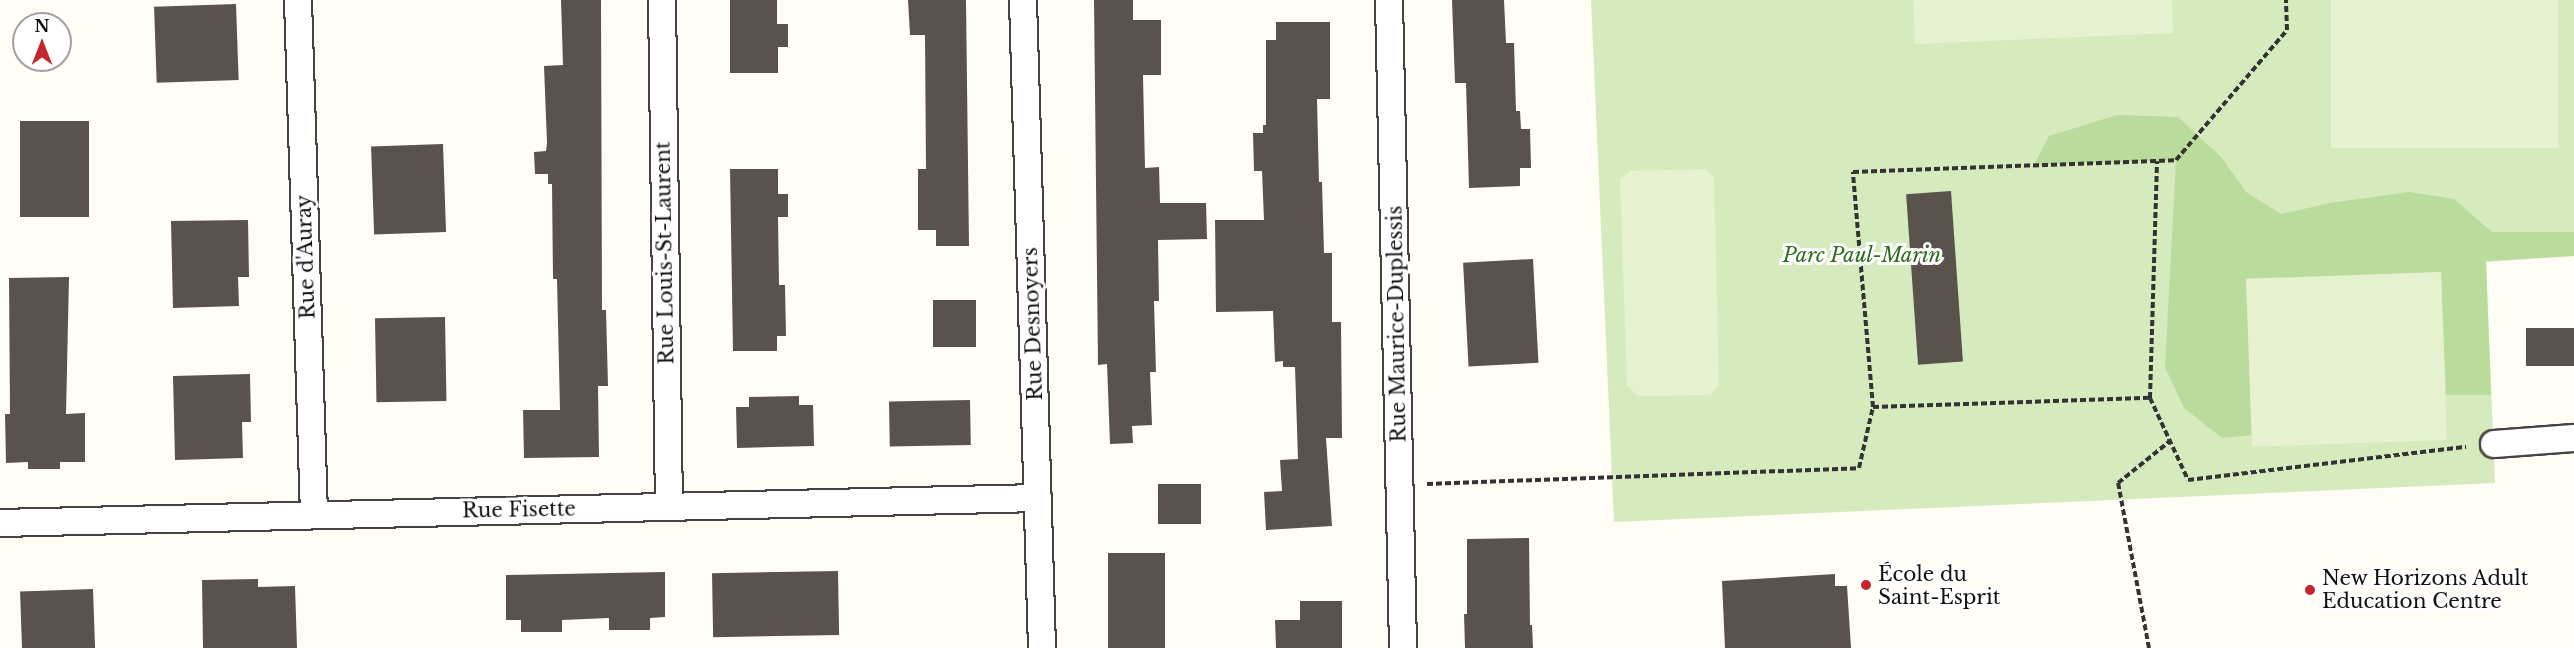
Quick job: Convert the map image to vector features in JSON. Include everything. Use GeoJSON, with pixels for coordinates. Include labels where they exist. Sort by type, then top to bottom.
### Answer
{"type":"FeatureCollection","features":[{"type":"Feature","properties":{"kind":"street","name":"Rue d'Auray"},"geometry":{"type":"LineString","coordinates":[[298,0],[314,515]]}},
{"type":"Feature","properties":{"kind":"street","name":"Rue Louis-St-Laurent"},"geometry":{"type":"LineString","coordinates":[[662,0],[669,506]]}},
{"type":"Feature","properties":{"kind":"street","name":"Rue Desnoyers"},"geometry":{"type":"LineString","coordinates":[[1023,0],[1042,648]]}},
{"type":"Feature","properties":{"kind":"street","name":"Rue Maurice-Duplessis"},"geometry":{"type":"LineString","coordinates":[[1389,0],[1403,648]]}},
{"type":"Feature","properties":{"kind":"street"},"geometry":{"type":"LineString","coordinates":[[2494,444],[2574,438]]}},
{"type":"Feature","properties":{"kind":"street","name":"Rue Fisette"},"geometry":{"type":"LineString","coordinates":[[0,523],[1038,498]]}},
{"type":"Feature","properties":{"kind":"path"},"geometry":{"type":"LineString","coordinates":[[1401,485],[1858,468],[1873,407],[1853,172],[2176,160],[2287,30],[2286,0]]}},
{"type":"Feature","properties":{"kind":"path"},"geometry":{"type":"LineString","coordinates":[[2157,161],[2150,398],[2188,480],[2494,444]]}},
{"type":"Feature","properties":{"kind":"path"},"geometry":{"type":"LineString","coordinates":[[1873,407],[2150,398]]}},
{"type":"Feature","properties":{"kind":"path"},"geometry":{"type":"LineString","coordinates":[[2149,648],[2118,483],[2170,441]]}},
{"type":"Feature","properties":{"kind":"green space","name":"Parc Paul-Marin"},"geometry":{"type":"Polygon","coordinates":[[[1591,0],[2574,0],[2574,256],[2486,262],[2495,483],[1614,522],[1591,0]]]}},
{"type":"Feature","properties":{"kind":"green space"},"geometry":{"type":"Polygon","coordinates":[[[1913,0],[2172,0],[2173,33],[1915,44],[1913,0]]]}},
{"type":"Feature","properties":{"kind":"green space"},"geometry":{"type":"Polygon","coordinates":[[[2331,0],[2558,0],[2558,148],[2331,148],[2331,0]]]}},
{"type":"Feature","properties":{"kind":"green space"},"geometry":{"type":"Polygon","coordinates":[[[2117,115],[2178,117],[2222,158],[2246,192],[2281,214],[2330,203],[2409,192],[2454,199],[2492,232],[2574,232],[2574,256],[2486,261],[2491,395],[2446,395],[2441,272],[2246,282],[2252,435],[2222,438],[2184,408],[2165,367],[2176,160],[2034,165],[2049,136],[2117,115]]]}},
{"type":"Feature","properties":{"kind":"green space"},"geometry":{"type":"Polygon","coordinates":[[[1706,169],[1714,178],[1719,386],[1710,395],[1639,396],[1627,386],[1620,179],[1631,171],[1706,169]]]}},
{"type":"Feature","properties":{"kind":"green space"},"geometry":{"type":"Polygon","coordinates":[[[2441,272],[2447,440],[2252,447],[2246,279],[2441,272]]]}},
{"type":"Feature","properties":{"kind":"building"},"geometry":{"type":"Polygon","coordinates":[[[561,0],[601,0],[602,310],[606,310],[608,386],[598,386],[599,457],[524,458],[523,410],[560,410],[557,279],[553,279],[552,184],[548,184],[548,174],[535,174],[534,152],[546,151],[547,143],[544,66],[563,65],[561,0]]]}},
{"type":"Feature","properties":{"kind":"building"},"geometry":{"type":"Polygon","coordinates":[[[730,0],[777,0],[777,24],[788,24],[788,47],[778,47],[778,73],[730,73],[730,0]]]}},
{"type":"Feature","properties":{"kind":"building"},"geometry":{"type":"Polygon","coordinates":[[[908,0],[966,0],[969,246],[936,246],[936,230],[918,230],[918,169],[926,169],[925,35],[910,35],[908,0]]]}},
{"type":"Feature","properties":{"kind":"building"},"geometry":{"type":"Polygon","coordinates":[[[1094,0],[1133,0],[1133,20],[1161,20],[1161,75],[1143,75],[1145,168],[1159,167],[1160,203],[1206,203],[1207,239],[1158,240],[1159,301],[1154,301],[1156,372],[1150,372],[1152,425],[1132,426],[1133,443],[1110,444],[1107,364],[1098,365],[1094,0]]]}},
{"type":"Feature","properties":{"kind":"building"},"geometry":{"type":"Polygon","coordinates":[[[1452,0],[1504,0],[1506,43],[1514,43],[1516,111],[1520,111],[1521,129],[1530,129],[1531,168],[1520,168],[1520,186],[1469,188],[1466,83],[1455,83],[1452,0]]]}},
{"type":"Feature","properties":{"kind":"building"},"geometry":{"type":"Polygon","coordinates":[[[236,4],[239,80],[157,83],[154,7],[236,4]]]}},
{"type":"Feature","properties":{"kind":"building"},"geometry":{"type":"Polygon","coordinates":[[[1276,22],[1330,22],[1330,99],[1317,99],[1319,182],[1322,182],[1324,253],[1332,253],[1332,322],[1341,322],[1342,438],[1326,438],[1332,526],[1266,530],[1264,492],[1282,491],[1280,460],[1298,459],[1295,367],[1283,367],[1283,361],[1275,362],[1273,311],[1216,312],[1215,220],[1264,220],[1262,171],[1254,171],[1253,133],[1263,133],[1263,125],[1266,125],[1266,40],[1276,40],[1276,22]]]}},
{"type":"Feature","properties":{"kind":"building"},"geometry":{"type":"Polygon","coordinates":[[[20,121],[89,121],[89,217],[20,217],[20,121]]]}},
{"type":"Feature","properties":{"kind":"building"},"geometry":{"type":"Polygon","coordinates":[[[443,144],[446,232],[374,234],[371,147],[443,144]]]}},
{"type":"Feature","properties":{"kind":"building"},"geometry":{"type":"Polygon","coordinates":[[[730,169],[778,169],[778,194],[788,194],[788,217],[778,217],[779,285],[785,285],[786,336],[777,336],[777,351],[733,351],[730,169]]]}},
{"type":"Feature","properties":{"kind":"building"},"geometry":{"type":"Polygon","coordinates":[[[1951,191],[1963,362],[1918,365],[1906,194],[1951,191]]]}},
{"type":"Feature","properties":{"kind":"building"},"geometry":{"type":"Polygon","coordinates":[[[248,220],[249,277],[238,277],[239,306],[173,308],[171,221],[248,220]]]}},
{"type":"Feature","properties":{"kind":"building"},"geometry":{"type":"Polygon","coordinates":[[[1533,259],[1538,363],[1469,367],[1463,263],[1533,259]]]}},
{"type":"Feature","properties":{"kind":"building"},"geometry":{"type":"Polygon","coordinates":[[[69,277],[66,414],[85,413],[85,462],[60,462],[60,469],[28,469],[28,462],[6,463],[5,414],[10,414],[9,278],[69,277]]]}},
{"type":"Feature","properties":{"kind":"building"},"geometry":{"type":"Polygon","coordinates":[[[933,300],[976,300],[976,347],[933,347],[933,300]]]}},
{"type":"Feature","properties":{"kind":"building"},"geometry":{"type":"Polygon","coordinates":[[[445,317],[446,401],[376,402],[375,318],[445,317]]]}},
{"type":"Feature","properties":{"kind":"building"},"geometry":{"type":"Polygon","coordinates":[[[2526,328],[2574,328],[2574,366],[2526,366],[2526,328]]]}},
{"type":"Feature","properties":{"kind":"building"},"geometry":{"type":"Polygon","coordinates":[[[250,374],[251,422],[242,422],[243,458],[175,460],[173,376],[250,374]]]}},
{"type":"Feature","properties":{"kind":"building"},"geometry":{"type":"Polygon","coordinates":[[[799,396],[799,405],[813,405],[814,446],[737,448],[736,407],[749,407],[749,397],[799,396]]]}},
{"type":"Feature","properties":{"kind":"building"},"geometry":{"type":"Polygon","coordinates":[[[970,400],[971,445],[890,446],[889,401],[970,400]]]}},
{"type":"Feature","properties":{"kind":"building"},"geometry":{"type":"Polygon","coordinates":[[[1158,484],[1201,484],[1201,524],[1158,524],[1158,484]]]}},
{"type":"Feature","properties":{"kind":"building"},"geometry":{"type":"Polygon","coordinates":[[[1529,538],[1530,625],[1532,625],[1533,648],[1465,648],[1467,539],[1529,538]]]}},
{"type":"Feature","properties":{"kind":"building"},"geometry":{"type":"Polygon","coordinates":[[[1108,553],[1165,553],[1165,648],[1108,648],[1108,553]]]}},
{"type":"Feature","properties":{"kind":"building"},"geometry":{"type":"Polygon","coordinates":[[[838,571],[839,635],[713,637],[712,573],[838,571]]]}},
{"type":"Feature","properties":{"kind":"building"},"geometry":{"type":"Polygon","coordinates":[[[665,572],[665,617],[650,618],[650,630],[609,630],[609,618],[562,620],[562,632],[521,632],[521,620],[506,620],[506,575],[665,572]]]}},
{"type":"Feature","properties":{"kind":"building"},"geometry":{"type":"Polygon","coordinates":[[[1835,574],[1835,586],[1847,586],[1851,648],[1725,648],[1722,581],[1835,574]]]}},
{"type":"Feature","properties":{"kind":"building"},"geometry":{"type":"Polygon","coordinates":[[[258,579],[258,587],[295,586],[297,648],[203,648],[202,580],[258,579]]]}},
{"type":"Feature","properties":{"kind":"building"},"geometry":{"type":"Polygon","coordinates":[[[93,589],[95,648],[22,648],[20,592],[93,589]]]}},
{"type":"Feature","properties":{"kind":"building"},"geometry":{"type":"Polygon","coordinates":[[[1300,601],[1342,601],[1342,648],[1276,648],[1275,620],[1300,620],[1300,601]]]}},
{"type":"Feature","properties":{"kind":"place","name":"École du Saint-Esprit"},"geometry":{"type":"Point","coordinates":[1866,585]}},
{"type":"Feature","properties":{"kind":"place","name":"New Horizons Adult Education Centre"},"geometry":{"type":"Point","coordinates":[2310,590]}}]}
